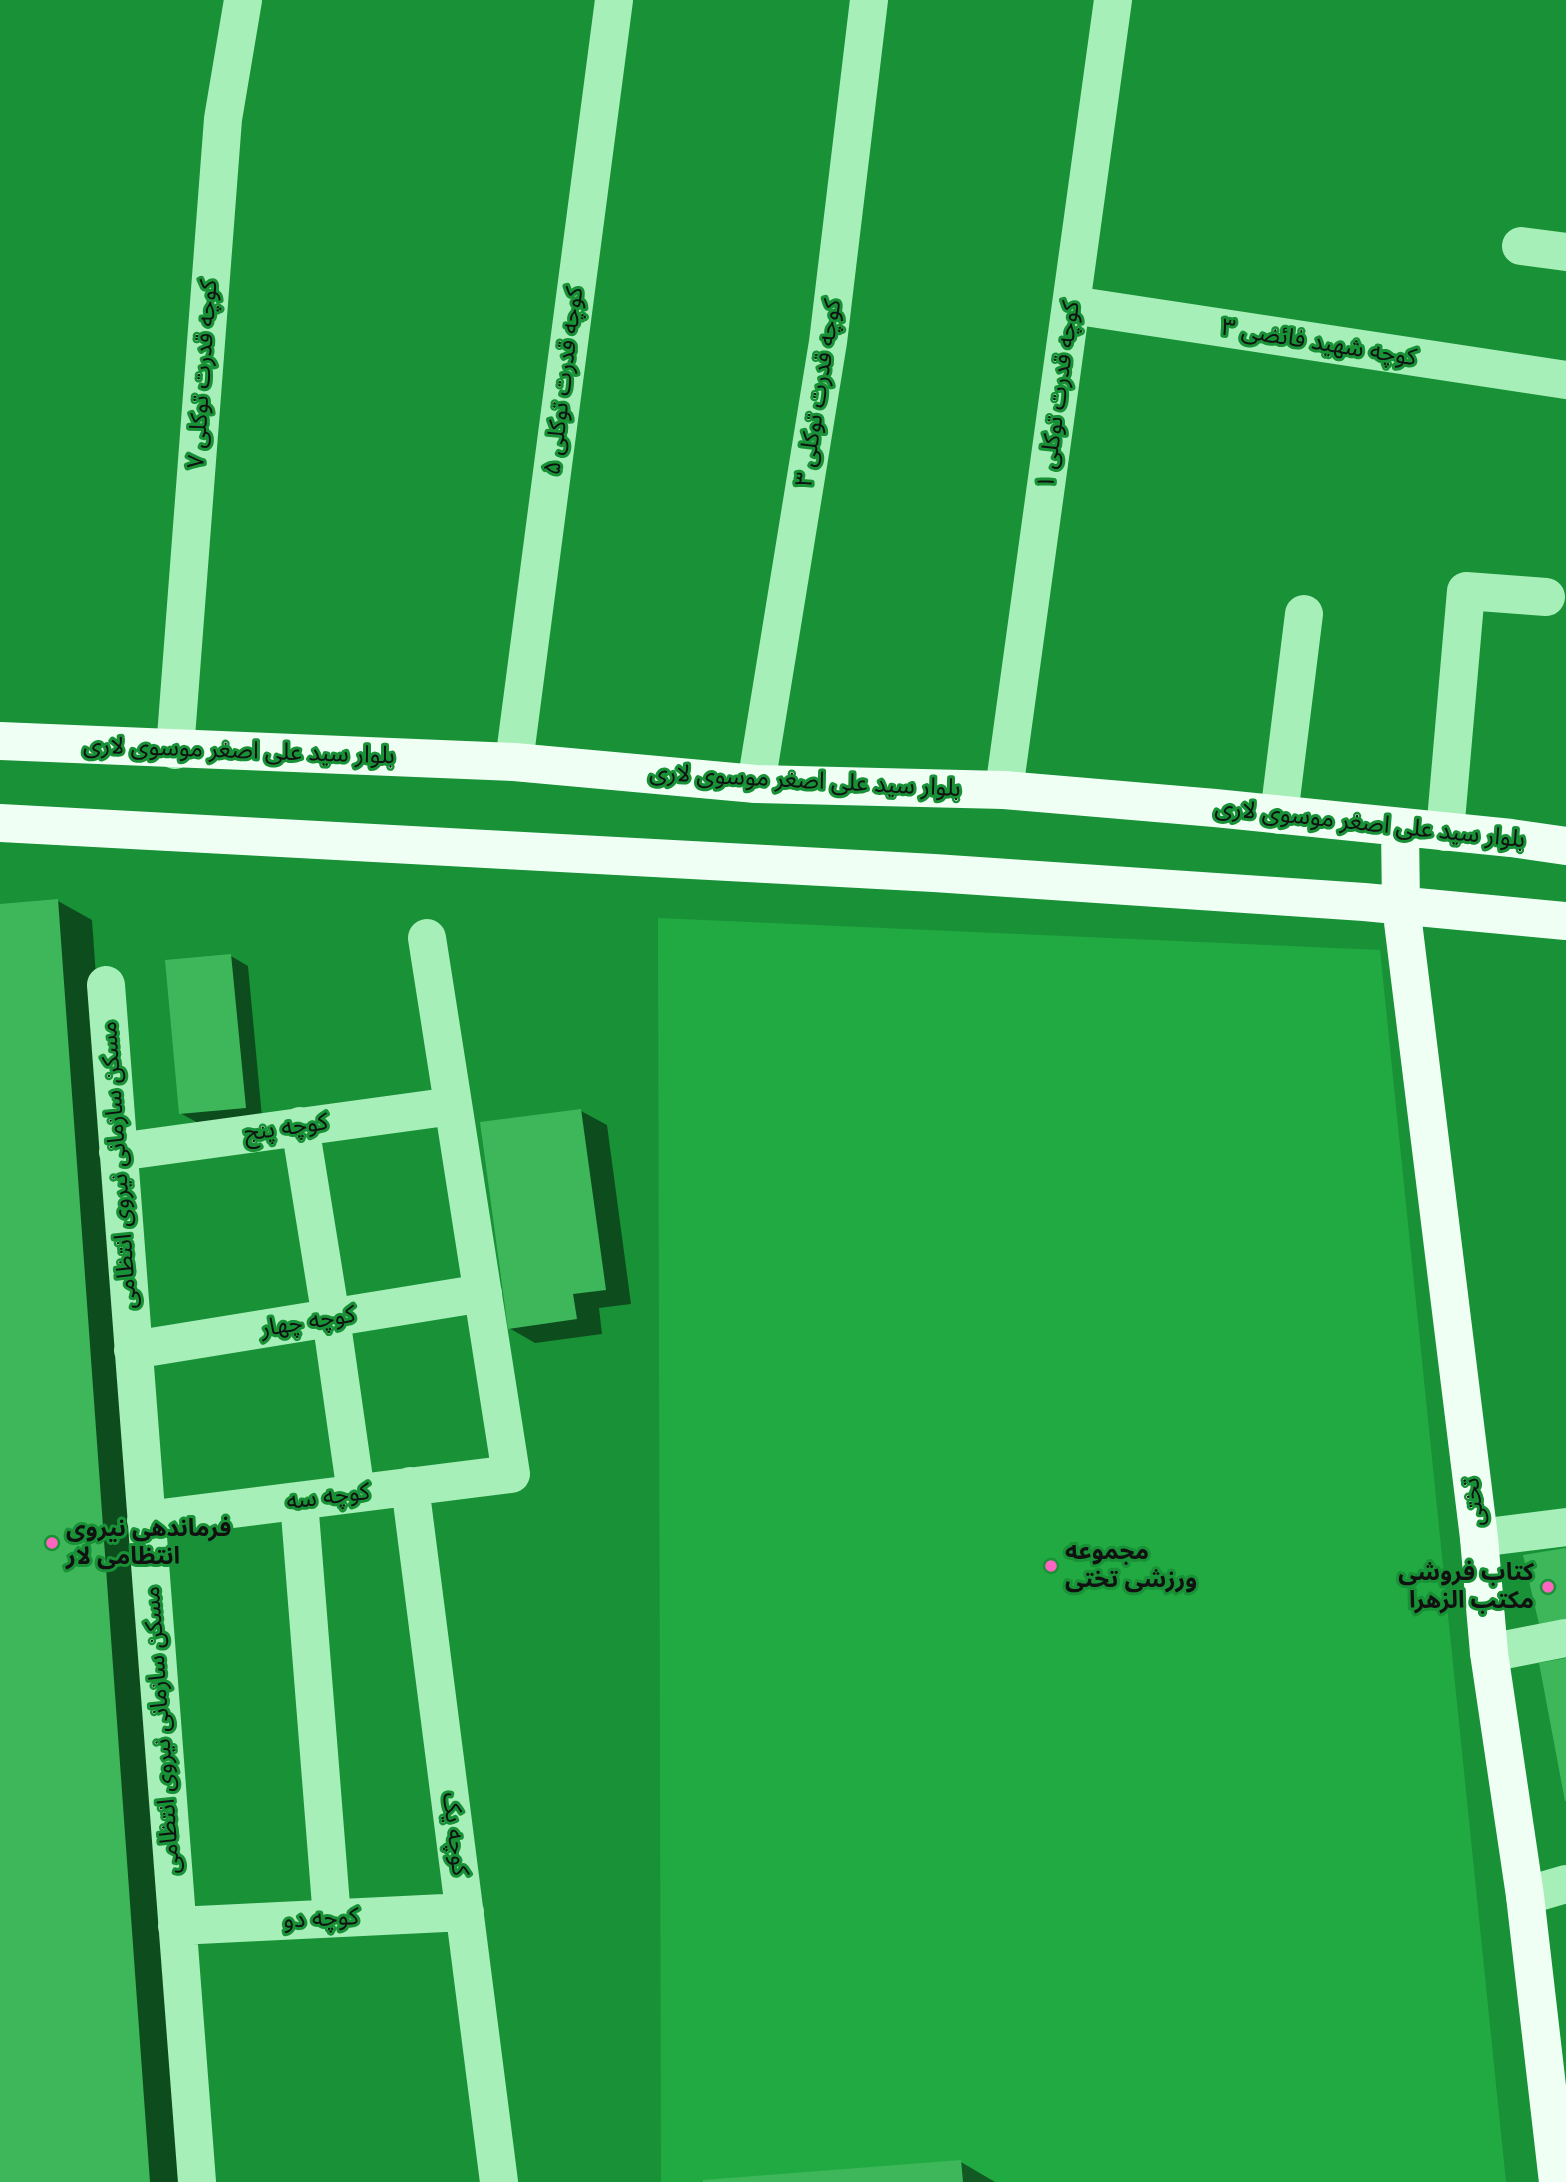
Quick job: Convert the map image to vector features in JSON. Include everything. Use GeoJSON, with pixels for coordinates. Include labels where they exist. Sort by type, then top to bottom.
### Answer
{"type":"FeatureCollection","features":[{"type":"Feature","properties":{"kind":"main road","name":"بلوار سید علی اصغر موسوی لاری"},"geometry":{"type":"LineString","coordinates":[[0,741],[514,762],[756,784],[1004,790],[1279,815],[1566,846]]}},
{"type":"Feature","properties":{"kind":"main road"},"geometry":{"type":"LineString","coordinates":[[0,822],[920,873],[1401,906],[1566,921]]}},
{"type":"Feature","properties":{"kind":"main road","name":"تختی"},"geometry":{"type":"LineString","coordinates":[[1400,828],[1401,906],[1479,1538],[1489,1653],[1525,1896],[1558,2182]]}},
{"type":"Feature","properties":{"kind":"street","name":"کوچه قدرت توکلی ۷"},"geometry":{"type":"LineString","coordinates":[[175,750],[223,119],[243,0]]}},
{"type":"Feature","properties":{"kind":"street","name":"کوچه قدرت توکلی ۵"},"geometry":{"type":"LineString","coordinates":[[514,762],[614,0]]}},
{"type":"Feature","properties":{"kind":"street","name":"کوچه قدرت توکلی ۳"},"geometry":{"type":"LineString","coordinates":[[756,784],[828,342],[869,0]]}},
{"type":"Feature","properties":{"kind":"street","name":"کوچه قدرت توکلی ۱"},"geometry":{"type":"LineString","coordinates":[[1004,790],[1113,0]]}},
{"type":"Feature","properties":{"kind":"street"},"geometry":{"type":"LineString","coordinates":[[1521,246],[1566,252]]}},
{"type":"Feature","properties":{"kind":"street","name":"کوچه شهید فائضی ۳"},"geometry":{"type":"LineString","coordinates":[[1072,305],[1566,380]]}},
{"type":"Feature","properties":{"kind":"street"},"geometry":{"type":"LineString","coordinates":[[1445,832],[1466,591],[1546,597]]}},
{"type":"Feature","properties":{"kind":"street"},"geometry":{"type":"LineString","coordinates":[[1279,815],[1304,614]]}},
{"type":"Feature","properties":{"kind":"street"},"geometry":{"type":"LineString","coordinates":[[427,938],[483,1293]]}},
{"type":"Feature","properties":{"kind":"street","name":"مسکن سازمانی نیروی انتظامی"},"geometry":{"type":"LineString","coordinates":[[106,985],[197,2182]]}},
{"type":"Feature","properties":{"kind":"street","name":"کوچه پنج"},"geometry":{"type":"LineString","coordinates":[[118,1152],[453,1106]]}},
{"type":"Feature","properties":{"kind":"street"},"geometry":{"type":"LineString","coordinates":[[300,1126],[356,1493]]}},
{"type":"Feature","properties":{"kind":"street","name":"کوچه چهار"},"geometry":{"type":"LineString","coordinates":[[133,1350],[483,1293]]}},
{"type":"Feature","properties":{"kind":"street","name":"کوچه سه"},"geometry":{"type":"LineString","coordinates":[[146,1520],[511,1474],[483,1293]]}},
{"type":"Feature","properties":{"kind":"street","name":"کوچه یک"},"geometry":{"type":"LineString","coordinates":[[410,1486],[499,2182]]}},
{"type":"Feature","properties":{"kind":"street"},"geometry":{"type":"LineString","coordinates":[[299,1501],[332,1918]]}},
{"type":"Feature","properties":{"kind":"street"},"geometry":{"type":"LineString","coordinates":[[1479,1538],[1566,1527]]}},
{"type":"Feature","properties":{"kind":"street"},"geometry":{"type":"LineString","coordinates":[[1489,1653],[1566,1638]]}},
{"type":"Feature","properties":{"kind":"street"},"geometry":{"type":"LineString","coordinates":[[1525,1896],[1566,1884]]}},
{"type":"Feature","properties":{"kind":"street","name":"کوچه دو"},"geometry":{"type":"LineString","coordinates":[[177,1926],[465,1912]]}},
{"type":"Feature","properties":{"kind":"green space","name":"مجموعه ورزشی تختی"},"geometry":{"type":"Polygon","coordinates":[[[658,918],[1380,950],[1506,2182],[661,2182],[658,918]]]}},
{"type":"Feature","properties":{"kind":"building","name":"فرماندهی نیروی انتظامی لار"},"geometry":{"type":"Polygon","coordinates":[[[58,899],[150,2182],[0,2182],[0,904],[58,899]]]}},
{"type":"Feature","properties":{"kind":"building"},"geometry":{"type":"Polygon","coordinates":[[[231,954],[246,1108],[179,1114],[165,960],[231,954]]]}},
{"type":"Feature","properties":{"kind":"building"},"geometry":{"type":"Polygon","coordinates":[[[581,1109],[606,1290],[573,1294],[577,1319],[508,1329],[480,1122],[581,1109]]]}},
{"type":"Feature","properties":{"kind":"building","name":"کتاب فروشی مکتب الزهرا"},"geometry":{"type":"Polygon","coordinates":[[[1566,1548],[1566,1619],[1539,1624],[1523,1555],[1566,1548]]]}},
{"type":"Feature","properties":{"kind":"building"},"geometry":{"type":"Polygon","coordinates":[[[1566,1658],[1566,1801],[1565,1801],[1539,1663],[1566,1658]]]}},
{"type":"Feature","properties":{"kind":"building"},"geometry":{"type":"Polygon","coordinates":[[[961,2160],[963,2182],[703,2182],[703,2180],[961,2160]]]}},
{"type":"Feature","properties":{"kind":"place","name":"فرماندهی نیروی انتظامی لار"},"geometry":{"type":"Point","coordinates":[52,1543]}},
{"type":"Feature","properties":{"kind":"place","name":"مجموعه ورزشی تختی"},"geometry":{"type":"Point","coordinates":[1051,1566]}},
{"type":"Feature","properties":{"kind":"place","name":"کتاب فروشی مکتب الزهرا"},"geometry":{"type":"Point","coordinates":[1548,1587]}}]}
